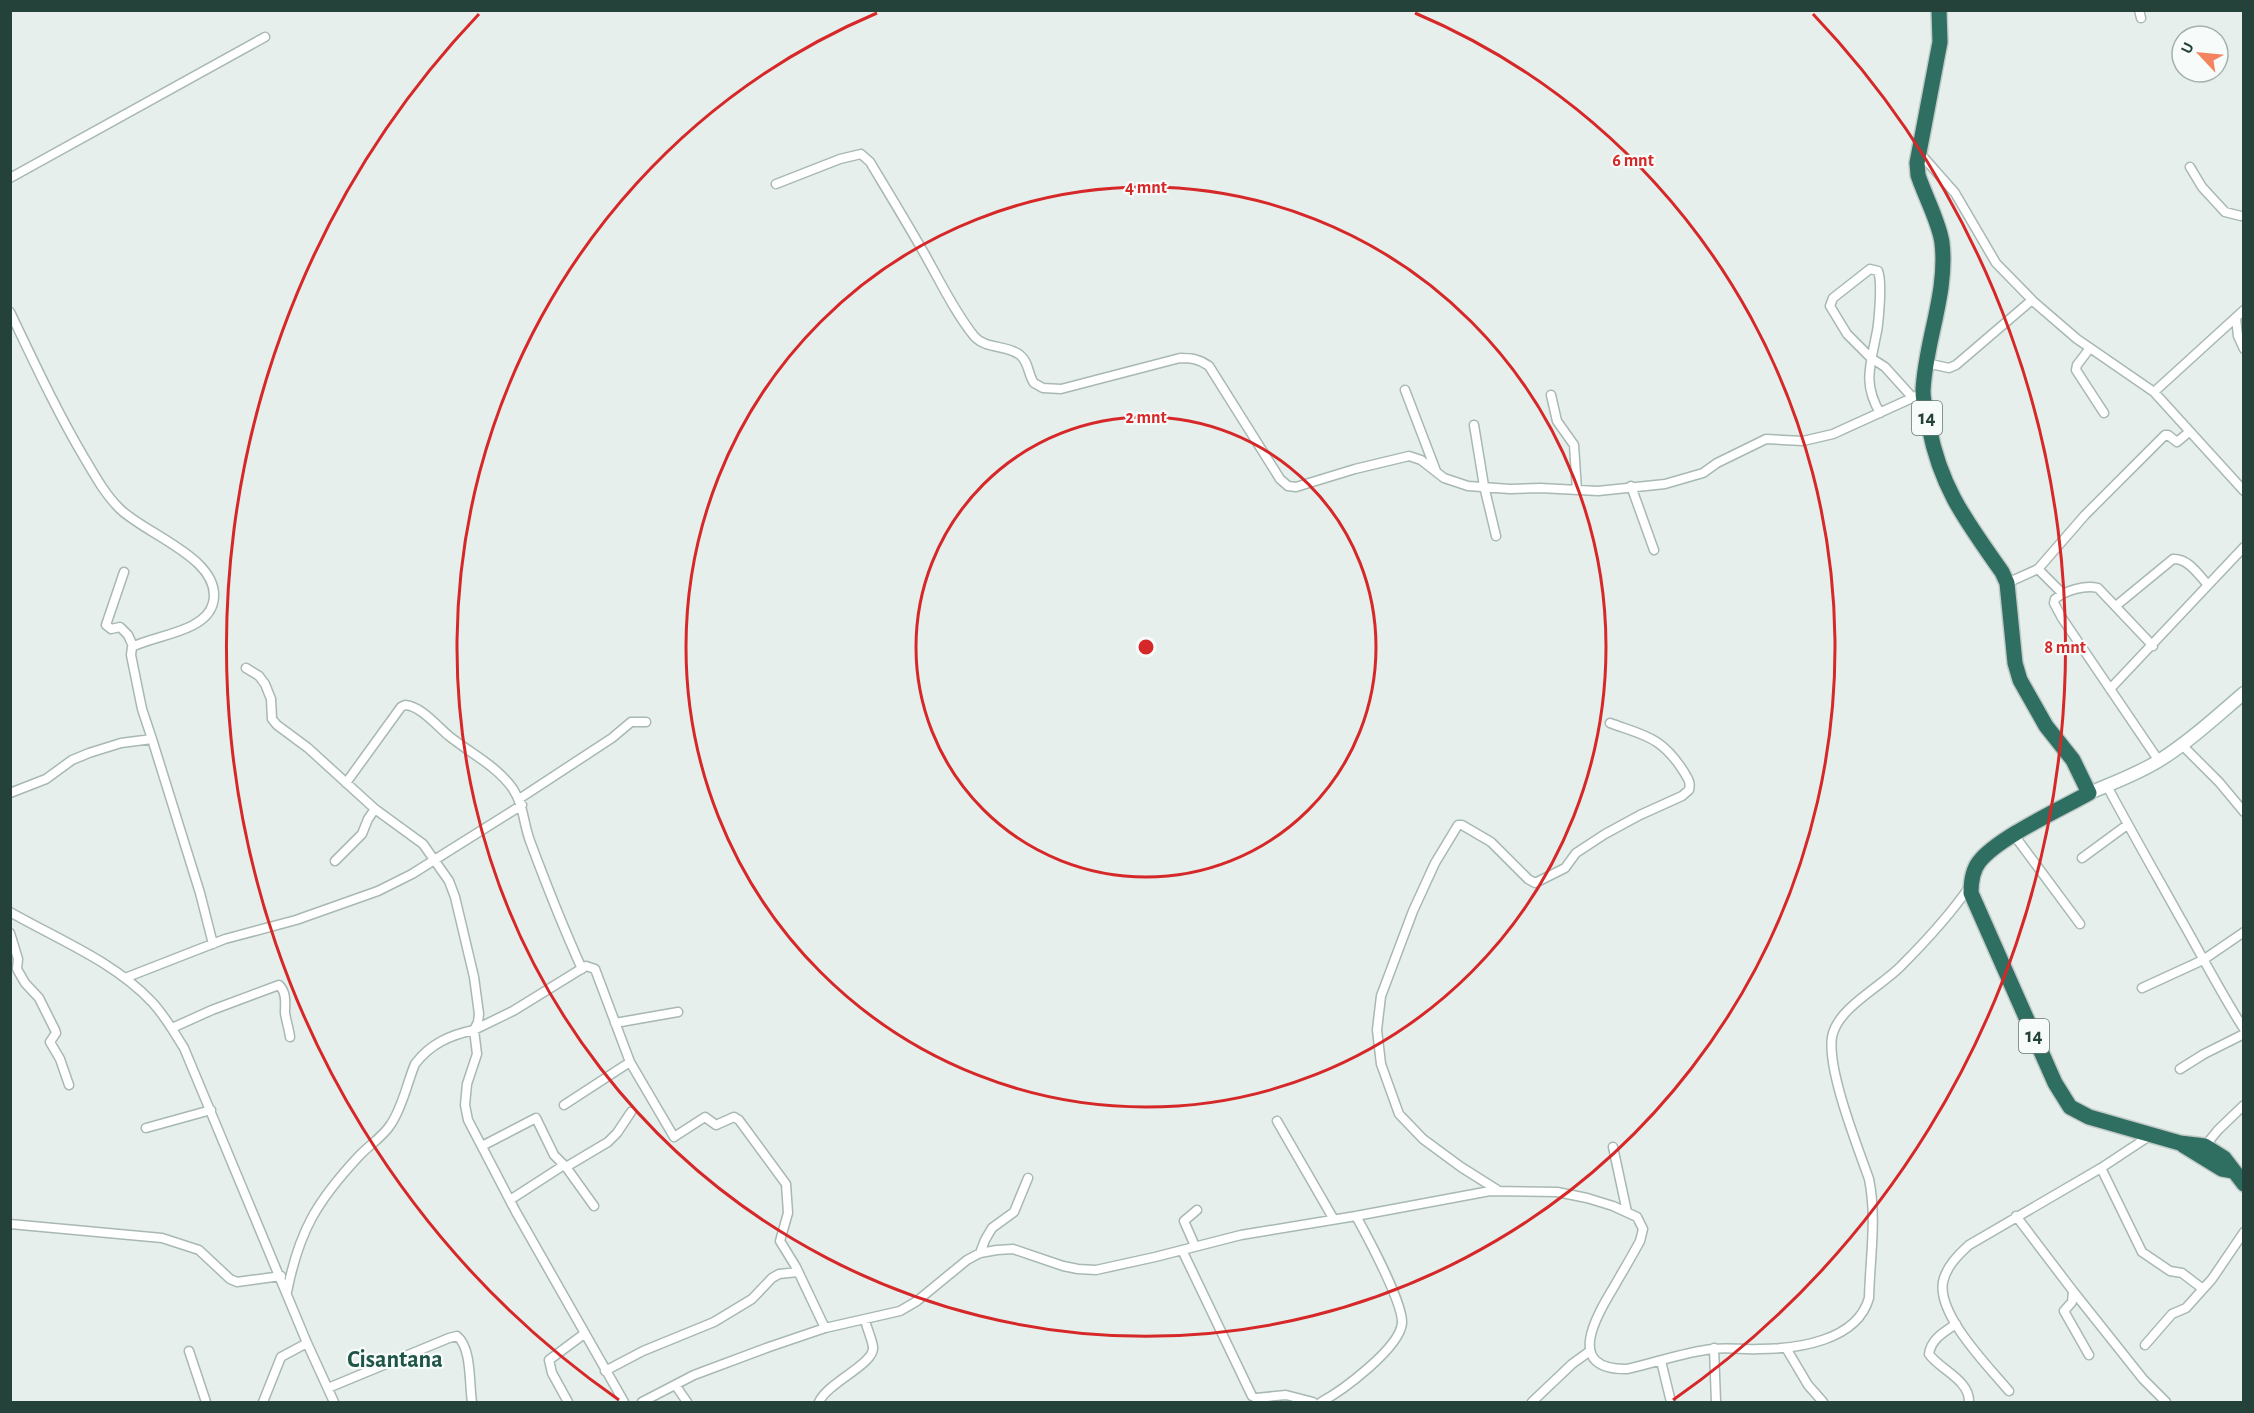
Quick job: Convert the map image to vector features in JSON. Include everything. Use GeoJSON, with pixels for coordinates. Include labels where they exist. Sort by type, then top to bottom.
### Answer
{"type":"FeatureCollection","features":[{"type":"Feature","properties":{"kind":"highway","name":"14"},"geometry":{"type":"LineString","coordinates":[[1939,10],[1940,42],[1918,151],[1918,175],[1942,240],[1943,259],[1938,302],[1918,396],[1943,479],[1951,496],[2007,583],[2015,663],[2020,680],[2043,721],[2073,760],[2089,793]]}},
{"type":"Feature","properties":{"kind":"highway"},"geometry":{"type":"LineString","coordinates":[[1971,884],[1977,864],[1984,857],[2008,839],[2089,793]]}},
{"type":"Feature","properties":{"kind":"highway","name":"14"},"geometry":{"type":"LineString","coordinates":[[1971,884],[1974,904],[2061,1096],[2070,1107],[2089,1118],[2180,1143],[2205,1146],[2224,1158],[2244,1184]]}},
{"type":"Feature","properties":{"kind":"highway","name":"14"},"geometry":{"type":"LineString","coordinates":[[2180,1143],[2222,1169],[2233,1172]]}},
{"type":"Feature","properties":{"kind":"main road"},"geometry":{"type":"LineString","coordinates":[[2089,793],[2133,776],[2159,761],[2182,745],[2244,693]]}},
{"type":"Feature","properties":{"kind":"street"},"geometry":{"type":"LineString","coordinates":[[10,178],[265,38]]}},
{"type":"Feature","properties":{"kind":"street"},"geometry":{"type":"LineString","coordinates":[[1918,151],[1955,194],[1996,263],[2032,300],[2090,348],[2154,392],[2244,491]]}},
{"type":"Feature","properties":{"kind":"street"},"geometry":{"type":"LineString","coordinates":[[776,184],[840,159],[857,154],[865,156],[908,224],[955,309],[974,336],[983,344],[1020,354],[1027,364],[1032,380],[1039,386],[1052,389],[1061,389],[1180,358],[1194,358],[1209,366],[1280,479],[1288,486],[1296,487],[1402,456],[1416,458],[1444,478],[1468,486],[1598,491],[1684,480],[1703,473],[1717,463],[1766,439],[1815,440],[1833,434],[1880,413],[1918,396],[1885,367],[1871,358],[1847,334],[1834,316],[1830,304],[1833,298],[1868,271],[1875,269],[1880,273],[1879,317],[1871,358],[1870,392],[1880,413]]}},
{"type":"Feature","properties":{"kind":"street"},"geometry":{"type":"LineString","coordinates":[[2190,167],[2202,187],[2225,212],[2243,217]]}},
{"type":"Feature","properties":{"kind":"street"},"geometry":{"type":"LineString","coordinates":[[1926,363],[1949,368],[1956,365],[2032,300]]}},
{"type":"Feature","properties":{"kind":"street"},"geometry":{"type":"LineString","coordinates":[[2154,392],[2244,310]]}},
{"type":"Feature","properties":{"kind":"street"},"geometry":{"type":"LineString","coordinates":[[10,312],[66,427],[113,502],[132,519],[199,562],[210,577],[214,593],[213,604],[202,620],[195,625],[133,646],[130,650],[142,710],[200,893],[213,944]]}},
{"type":"Feature","properties":{"kind":"street"},"geometry":{"type":"LineString","coordinates":[[2236,318],[2238,336],[2244,349]]}},
{"type":"Feature","properties":{"kind":"street"},"geometry":{"type":"LineString","coordinates":[[2090,348],[2077,365],[2076,370],[2104,413]]}},
{"type":"Feature","properties":{"kind":"street"},"geometry":{"type":"LineString","coordinates":[[1406,390],[1436,472]]}},
{"type":"Feature","properties":{"kind":"street"},"geometry":{"type":"LineString","coordinates":[[1551,395],[1557,421],[1574,445],[1577,490]]}},
{"type":"Feature","properties":{"kind":"street"},"geometry":{"type":"LineString","coordinates":[[1474,425],[1484,486],[1496,536]]}},
{"type":"Feature","properties":{"kind":"street"},"geometry":{"type":"LineString","coordinates":[[2007,583],[2038,569],[2085,515],[2165,435],[2177,442],[2189,432]]}},
{"type":"Feature","properties":{"kind":"street"},"geometry":{"type":"LineString","coordinates":[[1631,486],[1654,550]]}},
{"type":"Feature","properties":{"kind":"street"},"geometry":{"type":"LineString","coordinates":[[2110,689],[2244,547]]}},
{"type":"Feature","properties":{"kind":"street"},"geometry":{"type":"LineString","coordinates":[[2117,605],[2173,559],[2182,559],[2208,585]]}},
{"type":"Feature","properties":{"kind":"street"},"geometry":{"type":"LineString","coordinates":[[2038,569],[2063,594]]}},
{"type":"Feature","properties":{"kind":"street"},"geometry":{"type":"LineString","coordinates":[[124,572],[106,625],[111,628],[120,627],[128,634],[133,646]]}},
{"type":"Feature","properties":{"kind":"street"},"geometry":{"type":"LineString","coordinates":[[2153,646],[2117,605],[2098,588],[2091,586],[2076,589],[2055,599],[2054,603],[2061,618],[2159,761]]}},
{"type":"Feature","properties":{"kind":"street"},"geometry":{"type":"LineString","coordinates":[[246,668],[260,676],[265,684],[270,699],[272,719],[277,725],[308,748],[375,809],[423,844],[449,881],[474,977],[479,1014],[474,1029],[477,1054],[466,1084],[465,1105],[468,1120],[584,1334],[624,1402]]}},
{"type":"Feature","properties":{"kind":"street"},"geometry":{"type":"LineString","coordinates":[[346,783],[401,707],[405,705],[412,705],[495,770],[512,788],[520,802],[527,834],[582,969]]}},
{"type":"Feature","properties":{"kind":"street"},"geometry":{"type":"LineString","coordinates":[[126,978],[213,944],[296,920],[378,891],[434,860],[612,738],[631,722],[646,722]]}},
{"type":"Feature","properties":{"kind":"street"},"geometry":{"type":"LineString","coordinates":[[1500,1191],[1461,1167],[1423,1139],[1399,1114],[1381,1064],[1377,1030],[1381,996],[1430,873],[1458,825],[1462,825],[1491,842],[1528,879],[1535,883],[1565,868],[1576,853],[1605,834],[1682,796],[1689,790],[1689,780],[1677,761],[1659,742],[1610,723]]}},
{"type":"Feature","properties":{"kind":"street"},"geometry":{"type":"LineString","coordinates":[[10,793],[46,779],[72,760],[89,753],[122,743],[152,740]]}},
{"type":"Feature","properties":{"kind":"street"},"geometry":{"type":"LineString","coordinates":[[2182,745],[2219,782],[2244,812]]}},
{"type":"Feature","properties":{"kind":"street"},"geometry":{"type":"LineString","coordinates":[[2107,786],[2203,960],[2244,1029]]}},
{"type":"Feature","properties":{"kind":"street"},"geometry":{"type":"LineString","coordinates":[[335,861],[362,834],[375,809]]}},
{"type":"Feature","properties":{"kind":"street"},"geometry":{"type":"LineString","coordinates":[[2082,858],[2127,825]]}},
{"type":"Feature","properties":{"kind":"street"},"geometry":{"type":"LineString","coordinates":[[2008,839],[2080,924]]}},
{"type":"Feature","properties":{"kind":"street"},"geometry":{"type":"LineString","coordinates":[[642,1402],[694,1375],[769,1347],[825,1328],[900,1311],[917,1301],[967,1260],[980,1253],[1013,1249],[1063,1266],[1096,1270],[1241,1235],[1356,1216],[1467,1194],[1500,1191],[1557,1192],[1587,1198],[1627,1212],[1637,1217],[1640,1222],[1642,1235],[1597,1315],[1590,1334],[1590,1351],[1601,1364],[1615,1369],[1627,1369],[1714,1348],[1786,1348],[1824,1339],[1847,1329],[1862,1315],[1869,1298],[1872,1196],[1834,1068],[1832,1034],[1838,1022],[1853,1005],[1899,968],[1932,934],[1971,884]]}},
{"type":"Feature","properties":{"kind":"street"},"geometry":{"type":"LineString","coordinates":[[10,912],[82,950],[126,978],[151,1001],[172,1028],[184,1048],[211,1110],[307,1343],[334,1402]]}},
{"type":"Feature","properties":{"kind":"street"},"geometry":{"type":"LineString","coordinates":[[10,933],[18,959],[17,969],[25,983],[39,998],[56,1030],[50,1042],[60,1059],[69,1085]]}},
{"type":"Feature","properties":{"kind":"street"},"geometry":{"type":"LineString","coordinates":[[2142,988],[2203,960],[2244,933]]}},
{"type":"Feature","properties":{"kind":"street"},"geometry":{"type":"LineString","coordinates":[[287,1292],[295,1253],[307,1223],[331,1188],[391,1124],[415,1064],[422,1055],[438,1042],[513,1011],[590,966],[595,969],[630,1062],[674,1137],[705,1117],[716,1125],[734,1117],[739,1120],[786,1184],[788,1213],[780,1241],[825,1328]]}},
{"type":"Feature","properties":{"kind":"street"},"geometry":{"type":"LineString","coordinates":[[172,1028],[278,985],[283,990],[291,1037]]}},
{"type":"Feature","properties":{"kind":"street"},"geometry":{"type":"LineString","coordinates":[[615,1023],[678,1012]]}},
{"type":"Feature","properties":{"kind":"street"},"geometry":{"type":"LineString","coordinates":[[2180,1069],[2244,1034]]}},
{"type":"Feature","properties":{"kind":"street"},"geometry":{"type":"LineString","coordinates":[[564,1106],[630,1062]]}},
{"type":"Feature","properties":{"kind":"street"},"geometry":{"type":"LineString","coordinates":[[2205,1146],[2218,1130],[2244,1106]]}},
{"type":"Feature","properties":{"kind":"street"},"geometry":{"type":"LineString","coordinates":[[146,1128],[211,1110]]}},
{"type":"Feature","properties":{"kind":"street"},"geometry":{"type":"LineString","coordinates":[[510,1200],[608,1142],[631,1112]]}},
{"type":"Feature","properties":{"kind":"street"},"geometry":{"type":"LineString","coordinates":[[482,1146],[536,1118],[554,1155],[565,1166],[594,1206]]}},
{"type":"Feature","properties":{"kind":"street"},"geometry":{"type":"LineString","coordinates":[[1277,1120],[1333,1218]]}},
{"type":"Feature","properties":{"kind":"street"},"geometry":{"type":"LineString","coordinates":[[2009,1391],[1969,1344],[1956,1324],[1942,1291],[1946,1272],[1958,1255],[1969,1245],[2101,1168],[2151,1134]]}},
{"type":"Feature","properties":{"kind":"street"},"geometry":{"type":"LineString","coordinates":[[1612,1147],[1627,1212]]}},
{"type":"Feature","properties":{"kind":"street"},"geometry":{"type":"LineString","coordinates":[[2101,1168],[2142,1252],[2170,1271],[2182,1273],[2203,1289]]}},
{"type":"Feature","properties":{"kind":"street"},"geometry":{"type":"LineString","coordinates":[[980,1253],[992,1228],[1014,1212],[1028,1178]]}},
{"type":"Feature","properties":{"kind":"street"},"geometry":{"type":"LineString","coordinates":[[1195,1246],[1184,1221],[1197,1210]]}},
{"type":"Feature","properties":{"kind":"street"},"geometry":{"type":"LineString","coordinates":[[1321,1402],[1333,1396],[1378,1359],[1394,1342],[1402,1321],[1393,1293],[1356,1216]]}},
{"type":"Feature","properties":{"kind":"street"},"geometry":{"type":"LineString","coordinates":[[2016,1216],[2143,1379],[2166,1402]]}},
{"type":"Feature","properties":{"kind":"street"},"geometry":{"type":"LineString","coordinates":[[10,1224],[162,1238],[200,1250],[230,1279],[237,1282],[280,1276]]}},
{"type":"Feature","properties":{"kind":"street"},"geometry":{"type":"LineString","coordinates":[[2145,1345],[2172,1314],[2186,1308],[2203,1289],[2244,1232]]}},
{"type":"Feature","properties":{"kind":"street"},"geometry":{"type":"LineString","coordinates":[[1182,1250],[1252,1396],[1256,1398],[1286,1395],[1313,1402]]}},
{"type":"Feature","properties":{"kind":"street"},"geometry":{"type":"LineString","coordinates":[[605,1371],[643,1351],[714,1322],[752,1299],[772,1278],[780,1274],[798,1272]]}},
{"type":"Feature","properties":{"kind":"street"},"geometry":{"type":"LineString","coordinates":[[2073,1291],[2072,1302],[2064,1311],[2089,1355]]}},
{"type":"Feature","properties":{"kind":"street"},"geometry":{"type":"LineString","coordinates":[[819,1402],[829,1388],[870,1358],[873,1346],[865,1320]]}},
{"type":"Feature","properties":{"kind":"street"},"geometry":{"type":"LineString","coordinates":[[1956,1324],[1934,1340],[1929,1354],[1952,1374],[1966,1391],[1969,1402]]}},
{"type":"Feature","properties":{"kind":"street"},"geometry":{"type":"LineString","coordinates":[[568,1402],[552,1373],[549,1360],[584,1334]]}},
{"type":"Feature","properties":{"kind":"street"},"geometry":{"type":"LineString","coordinates":[[328,1388],[458,1336],[464,1342],[469,1364],[472,1402]]}},
{"type":"Feature","properties":{"kind":"street"},"geometry":{"type":"LineString","coordinates":[[263,1402],[281,1357],[307,1343]]}},
{"type":"Feature","properties":{"kind":"street"},"geometry":{"type":"LineString","coordinates":[[1714,1348],[1716,1402]]}},
{"type":"Feature","properties":{"kind":"street"},"geometry":{"type":"LineString","coordinates":[[1786,1348],[1808,1385],[1823,1402]]}},
{"type":"Feature","properties":{"kind":"street"},"geometry":{"type":"LineString","coordinates":[[189,1351],[206,1402]]}},
{"type":"Feature","properties":{"kind":"street"},"geometry":{"type":"LineString","coordinates":[[1532,1402],[1572,1364],[1590,1351]]}},
{"type":"Feature","properties":{"kind":"street"},"geometry":{"type":"LineString","coordinates":[[1661,1361],[1671,1402]]}},
{"type":"Feature","properties":{"kind":"street"},"geometry":{"type":"LineString","coordinates":[[676,1386],[687,1402]]}},
{"type":"Feature","properties":{"kind":"district","name":"Cisantana"},"geometry":{"type":"Point","coordinates":[395,1360]}}]}
